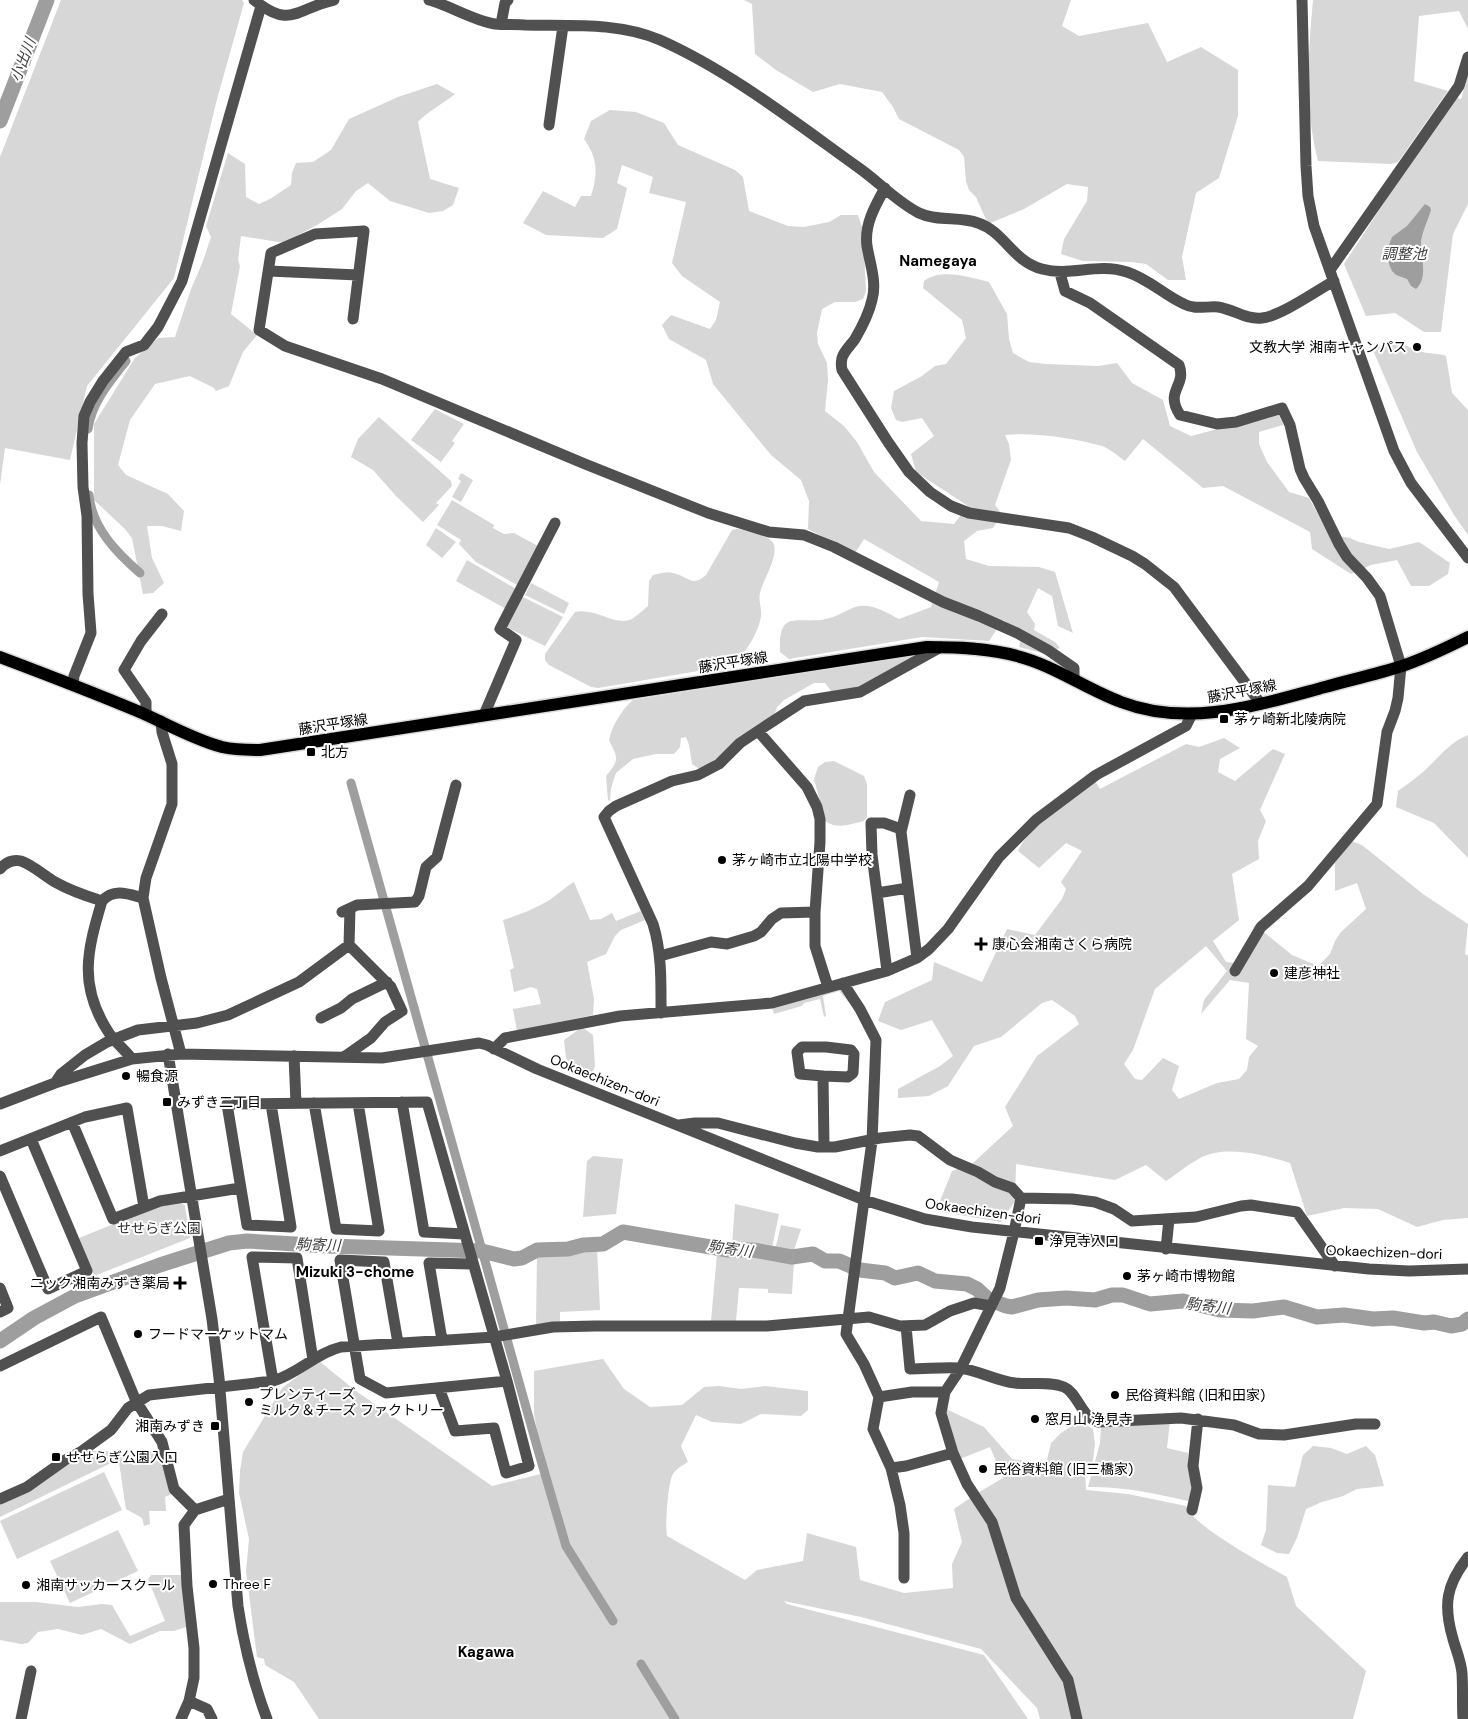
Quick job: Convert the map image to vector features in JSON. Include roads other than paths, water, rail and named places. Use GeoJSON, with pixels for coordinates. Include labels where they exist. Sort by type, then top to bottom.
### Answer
{"type":"FeatureCollection","features":[{"type":"Feature","properties":{"kind":"main road","name":"藤沢平塚線"},"geometry":{"type":"LineString","coordinates":[[0,657],[73,684],[223,747],[241,750],[260,750],[927,647],[982,649],[1018,656],[1074,679],[1120,702],[1145,709],[1192,714],[1229,711],[1401,666],[1436,653],[1468,637]]}},
{"type":"Feature","properties":{"kind":"street"},"geometry":{"type":"LineString","coordinates":[[73,684],[74,676],[92,627],[88,594],[87,516],[83,487],[82,443],[84,416],[103,381],[126,352],[144,345],[158,327],[182,281],[257,3],[274,14],[282,16],[292,15],[334,0]]}},
{"type":"Feature","properties":{"kind":"street"},"geometry":{"type":"LineString","coordinates":[[429,0],[480,20],[501,24],[599,26],[632,31],[658,39],[682,51],[760,98],[909,207],[933,218],[979,223],[994,231],[1027,264],[1060,272],[1092,268],[1126,271],[1145,279],[1187,306],[1198,308],[1217,307],[1247,317],[1262,318],[1278,313],[1332,276],[1459,86],[1468,57]]}},
{"type":"Feature","properties":{"kind":"street"},"geometry":{"type":"LineString","coordinates":[[501,24],[505,3],[508,0]]}},
{"type":"Feature","properties":{"kind":"street"},"geometry":{"type":"LineString","coordinates":[[1302,0],[1306,166],[1308,196],[1314,226],[1400,463],[1411,483],[1468,558]]}},
{"type":"Feature","properties":{"kind":"street"},"geometry":{"type":"LineString","coordinates":[[549,125],[563,26]]}},
{"type":"Feature","properties":{"kind":"street"},"geometry":{"type":"LineString","coordinates":[[885,188],[874,208],[867,232],[866,244],[874,282],[872,299],[855,338],[843,356],[841,363],[842,370],[909,472],[930,492],[951,506],[968,513],[1069,528],[1092,537],[1145,564],[1174,587],[1261,704]]}},
{"type":"Feature","properties":{"kind":"street"},"geometry":{"type":"LineString","coordinates":[[353,319],[364,231],[315,234],[271,253],[259,330],[285,346],[382,379],[708,513],[769,532],[804,536],[834,547],[944,602],[1017,633],[1048,650],[1074,668],[1074,679]]}},
{"type":"Feature","properties":{"kind":"street"},"geometry":{"type":"LineString","coordinates":[[269,271],[358,274]]}},
{"type":"Feature","properties":{"kind":"street"},"geometry":{"type":"LineString","coordinates":[[1060,272],[1065,291],[1090,303],[1179,365],[1182,373],[1173,399],[1180,415],[1217,424],[1236,422],[1282,408],[1290,425],[1300,469],[1339,544],[1347,557],[1367,578],[1380,596],[1401,666],[1398,698],[1387,732],[1376,804],[1308,886],[1261,927],[1235,971]]}},
{"type":"Feature","properties":{"kind":"street"},"geometry":{"type":"LineString","coordinates":[[484,715],[516,640],[500,629],[555,523]]}},
{"type":"Feature","properties":{"kind":"street"},"geometry":{"type":"LineString","coordinates":[[146,714],[146,702],[124,670],[140,641],[162,614]]}},
{"type":"Feature","properties":{"kind":"street"},"geometry":{"type":"LineString","coordinates":[[661,1013],[660,956],[653,924],[604,817],[616,806],[672,781],[698,775],[719,764],[740,743],[804,701],[860,692],[942,647]]}},
{"type":"Feature","properties":{"kind":"street"},"geometry":{"type":"LineString","coordinates":[[494,1049],[505,1038],[598,1019],[772,1003],[887,971],[917,958],[929,950],[948,929],[999,857],[1036,820],[1096,775],[1186,726],[1192,714]]}},
{"type":"Feature","properties":{"kind":"street"},"geometry":{"type":"LineString","coordinates":[[161,720],[162,732],[172,764],[172,804],[146,878],[143,898],[181,1054]]}},
{"type":"Feature","properties":{"kind":"street"},"geometry":{"type":"LineString","coordinates":[[758,731],[807,787],[817,807],[820,820],[820,842],[815,912],[815,946],[828,987]]}},
{"type":"Feature","properties":{"kind":"street"},"geometry":{"type":"LineString","coordinates":[[344,1057],[371,1038],[385,1022],[402,1011],[387,982],[349,945],[346,911],[357,905],[415,902],[419,896],[426,867],[437,857],[456,785]]}},
{"type":"Feature","properties":{"kind":"street"},"geometry":{"type":"LineString","coordinates":[[910,795],[901,829],[917,958]]}},
{"type":"Feature","properties":{"kind":"street"},"geometry":{"type":"LineString","coordinates":[[887,971],[876,893],[871,823],[884,823],[901,829]]}},
{"type":"Feature","properties":{"kind":"street"},"geometry":{"type":"LineString","coordinates":[[0,869],[5,864],[21,861],[57,883],[80,894],[102,901]]}},
{"type":"Feature","properties":{"kind":"street"},"geometry":{"type":"LineString","coordinates":[[876,893],[908,888]]}},
{"type":"Feature","properties":{"kind":"street"},"geometry":{"type":"LineString","coordinates":[[132,1059],[114,1039],[94,1004],[89,990],[89,954],[90,940],[102,901],[112,893],[120,892],[143,898]]}},
{"type":"Feature","properties":{"kind":"street"},"geometry":{"type":"LineString","coordinates":[[660,956],[711,942],[728,944],[754,936],[761,932],[772,919],[781,914],[815,912]]}},
{"type":"Feature","properties":{"kind":"street"},"geometry":{"type":"LineString","coordinates":[[55,1083],[62,1074],[85,1055],[114,1039],[138,1030],[197,1023],[246,1008],[299,982],[349,945]]}},
{"type":"Feature","properties":{"kind":"street"},"geometry":{"type":"LineString","coordinates":[[321,1018],[341,1008],[352,999],[387,982]]}},
{"type":"Feature","properties":{"kind":"street"},"geometry":{"type":"LineString","coordinates":[[843,983],[860,1009],[876,1040],[872,1141],[855,1269],[846,1320],[846,1334],[864,1364],[879,1397],[873,1430],[891,1468],[900,1505],[904,1533],[904,1578]]}},
{"type":"Feature","properties":{"kind":"street","name":"Ookaechizen-dori"},"geometry":{"type":"LineString","coordinates":[[0,1104],[55,1083],[132,1059],[168,1054],[382,1058],[479,1043],[537,1069],[864,1200],[925,1219],[1014,1232],[1334,1266],[1409,1271],[1468,1269]]}},
{"type":"Feature","properties":{"kind":"street"},"geometry":{"type":"LineString","coordinates":[[826,1046],[851,1050],[854,1054],[853,1073],[848,1077],[823,1076],[800,1074],[797,1052],[802,1047],[826,1046]]}},
{"type":"Feature","properties":{"kind":"street"},"geometry":{"type":"LineString","coordinates":[[168,1054],[212,1319],[220,1387],[238,1606],[243,1639],[254,1685],[267,1719]]}},
{"type":"Feature","properties":{"kind":"street"},"geometry":{"type":"LineString","coordinates":[[294,1056],[296,1103]]}},
{"type":"Feature","properties":{"kind":"street"},"geometry":{"type":"LineString","coordinates":[[823,1076],[824,1147]]}},
{"type":"Feature","properties":{"kind":"street"},"geometry":{"type":"LineString","coordinates":[[402,1102],[424,1232],[465,1238]]}},
{"type":"Feature","properties":{"kind":"street"},"geometry":{"type":"LineString","coordinates":[[271,1104],[291,1227],[247,1225],[227,1104],[426,1102],[471,1261],[502,1335],[507,1382],[529,1466],[506,1473],[494,1428],[455,1431],[439,1388]]}},
{"type":"Feature","properties":{"kind":"street"},"geometry":{"type":"LineString","coordinates":[[314,1103],[336,1229],[379,1231],[358,1103]]}},
{"type":"Feature","properties":{"kind":"street"},"geometry":{"type":"LineString","coordinates":[[0,1152],[85,1117],[127,1108],[144,1207]]}},
{"type":"Feature","properties":{"kind":"street"},"geometry":{"type":"LineString","coordinates":[[72,1122],[113,1219],[160,1201],[240,1188]]}},
{"type":"Feature","properties":{"kind":"street"},"geometry":{"type":"LineString","coordinates":[[677,1126],[695,1123],[718,1123],[795,1143],[824,1147],[910,1135],[919,1137],[950,1160],[978,1172],[995,1182],[1012,1188],[1021,1198],[1072,1199],[1096,1202],[1114,1209],[1132,1221],[1196,1218],[1251,1205],[1297,1212],[1334,1266]]}},
{"type":"Feature","properties":{"kind":"street"},"geometry":{"type":"LineString","coordinates":[[0,1176],[4,1199],[48,1290],[87,1271],[31,1139]]}},
{"type":"Feature","properties":{"kind":"street"},"geometry":{"type":"LineString","coordinates":[[1021,1198],[1005,1272],[960,1368],[945,1392],[941,1413],[954,1453],[967,1484],[992,1522],[1016,1598],[1068,1680],[1077,1719]]}},
{"type":"Feature","properties":{"kind":"street"},"geometry":{"type":"LineString","coordinates":[[1166,1248],[1170,1219]]}},
{"type":"Feature","properties":{"kind":"street"},"geometry":{"type":"LineString","coordinates":[[273,1381],[252,1257],[297,1258],[313,1360]]}},
{"type":"Feature","properties":{"kind":"street"},"geometry":{"type":"LineString","coordinates":[[398,1343],[384,1262],[340,1260],[360,1379],[386,1393],[507,1382]]}},
{"type":"Feature","properties":{"kind":"street"},"geometry":{"type":"LineString","coordinates":[[442,1340],[429,1263],[471,1261]]}},
{"type":"Feature","properties":{"kind":"street"},"geometry":{"type":"LineString","coordinates":[[0,1288],[8,1308],[0,1312]]}},
{"type":"Feature","properties":{"kind":"street"},"geometry":{"type":"LineString","coordinates":[[0,1499],[27,1487],[65,1460],[89,1446],[111,1430],[136,1401],[149,1395],[160,1392],[273,1381],[295,1373],[330,1350],[355,1346],[502,1335],[553,1327],[767,1326],[869,1317],[900,1326],[925,1325],[950,1311],[974,1303],[992,1303]]}},
{"type":"Feature","properties":{"kind":"street"},"geometry":{"type":"LineString","coordinates":[[0,1366],[101,1317],[136,1401],[162,1442],[174,1489],[194,1510]]}},
{"type":"Feature","properties":{"kind":"street"},"geometry":{"type":"LineString","coordinates":[[906,1326],[910,1369],[960,1368],[1014,1383],[1054,1385],[1066,1388],[1072,1393],[1091,1419],[1098,1422],[1181,1418],[1198,1419],[1234,1424],[1259,1434],[1284,1435],[1356,1424],[1375,1424]]}},
{"type":"Feature","properties":{"kind":"street"},"geometry":{"type":"LineString","coordinates":[[879,1397],[912,1392],[945,1392]]}},
{"type":"Feature","properties":{"kind":"street"},"geometry":{"type":"LineString","coordinates":[[1192,1510],[1197,1488],[1193,1466],[1198,1419]]}},
{"type":"Feature","properties":{"kind":"street"},"geometry":{"type":"LineString","coordinates":[[891,1468],[906,1466],[954,1453]]}},
{"type":"Feature","properties":{"kind":"street"},"geometry":{"type":"LineString","coordinates":[[181,1719],[189,1701],[194,1678],[194,1648],[189,1616],[184,1525],[194,1510],[229,1499]]}},
{"type":"Feature","properties":{"kind":"street"},"geometry":{"type":"LineString","coordinates":[[1463,1719],[1462,1673],[1448,1623],[1446,1604],[1452,1582],[1468,1557]]}},
{"type":"Feature","properties":{"kind":"street"},"geometry":{"type":"LineString","coordinates":[[21,1719],[32,1671]]}},
{"type":"Feature","properties":{"kind":"street"},"geometry":{"type":"LineString","coordinates":[[189,1701],[207,1709],[212,1719]]}},
{"type":"Feature","properties":{"kind":"water","name":"調整池"},"geometry":{"type":"Polygon","coordinates":[[[1425,204],[1431,210],[1421,242],[1422,279],[1416,289],[1411,286],[1407,279],[1396,275],[1392,271],[1387,250],[1392,237],[1407,226],[1425,204]]]}},
{"type":"Feature","properties":{"kind":"waterway","name":"小出川"},"geometry":{"type":"LineString","coordinates":[[0,121],[47,0]]}},
{"type":"Feature","properties":{"kind":"waterway"},"geometry":{"type":"LineString","coordinates":[[88,429],[97,401],[126,361]]}},
{"type":"Feature","properties":{"kind":"waterway"},"geometry":{"type":"LineString","coordinates":[[89,495],[91,507],[100,529],[123,557],[140,573]]}},
{"type":"Feature","properties":{"kind":"waterway"},"geometry":{"type":"LineString","coordinates":[[351,783],[566,1546],[613,1621]]}},
{"type":"Feature","properties":{"kind":"waterway","name":"駒寄川"},"geometry":{"type":"LineString","coordinates":[[0,1341],[34,1318],[75,1296],[160,1265],[229,1243],[247,1241],[328,1246],[482,1251],[514,1259],[522,1258],[537,1250],[568,1249],[583,1245],[603,1244],[623,1232],[728,1250],[753,1250],[792,1257],[813,1254],[825,1261],[839,1261],[860,1270],[885,1273],[895,1278],[918,1273],[935,1281],[967,1284],[977,1289],[988,1299],[1012,1307],[1038,1300],[1066,1298],[1095,1300],[1112,1295],[1123,1295],[1150,1304],[1183,1301],[1220,1310],[1253,1311],[1284,1307],[1317,1317],[1344,1315],[1373,1319],[1393,1318],[1424,1323],[1434,1322],[1451,1326],[1462,1324],[1468,1319]]}},
{"type":"Feature","properties":{"kind":"waterway"},"geometry":{"type":"LineString","coordinates":[[641,1664],[675,1719]]}},
{"type":"Feature","properties":{"kind":"place","name":"文教大学 湘南キャンパス"},"geometry":{"type":"Point","coordinates":[1417,347]}},
{"type":"Feature","properties":{"kind":"place","name":"茅ヶ崎新北陵病院"},"geometry":{"type":"Point","coordinates":[1224,719]}},
{"type":"Feature","properties":{"kind":"place","name":"北方"},"geometry":{"type":"Point","coordinates":[311,752]}},
{"type":"Feature","properties":{"kind":"place","name":"茅ヶ崎市立北陽中学校"},"geometry":{"type":"Point","coordinates":[722,860]}},
{"type":"Feature","properties":{"kind":"place","name":"康心会湘南さくら病院"},"geometry":{"type":"Point","coordinates":[981,944]}},
{"type":"Feature","properties":{"kind":"place","name":"建彦神社"},"geometry":{"type":"Point","coordinates":[1274,973]}},
{"type":"Feature","properties":{"kind":"place","name":"暢食源"},"geometry":{"type":"Point","coordinates":[126,1076]}},
{"type":"Feature","properties":{"kind":"place","name":"みずき二丁目"},"geometry":{"type":"Point","coordinates":[167,1102]}},
{"type":"Feature","properties":{"kind":"place","name":"浄見寺入口"},"geometry":{"type":"Point","coordinates":[1039,1241]}},
{"type":"Feature","properties":{"kind":"place","name":"茅ヶ崎市博物館"},"geometry":{"type":"Point","coordinates":[1127,1276]}},
{"type":"Feature","properties":{"kind":"place","name":"ニック湘南みずき薬局"},"geometry":{"type":"Point","coordinates":[180,1283]}},
{"type":"Feature","properties":{"kind":"place","name":"フードマーケットマム"},"geometry":{"type":"Point","coordinates":[138,1334]}},
{"type":"Feature","properties":{"kind":"place","name":"民俗資料館 (旧和田家)"},"geometry":{"type":"Point","coordinates":[1115,1395]}},
{"type":"Feature","properties":{"kind":"place","name":"プレンティーズ ミルク＆チーズ ファクトリー"},"geometry":{"type":"Point","coordinates":[249,1402]}},
{"type":"Feature","properties":{"kind":"place","name":"窓月山 浄見寺"},"geometry":{"type":"Point","coordinates":[1035,1419]}},
{"type":"Feature","properties":{"kind":"place","name":"湘南みずき"},"geometry":{"type":"Point","coordinates":[215,1426]}},
{"type":"Feature","properties":{"kind":"place","name":"せせらぎ公園入口"},"geometry":{"type":"Point","coordinates":[56,1457]}},
{"type":"Feature","properties":{"kind":"place","name":"民俗資料館 (旧三橋家)"},"geometry":{"type":"Point","coordinates":[983,1469]}},
{"type":"Feature","properties":{"kind":"place","name":"Three F"},"geometry":{"type":"Point","coordinates":[213,1584]}},
{"type":"Feature","properties":{"kind":"place","name":"湘南サッカースクール"},"geometry":{"type":"Point","coordinates":[26,1585]}},
{"type":"Feature","properties":{"kind":"district","name":"Namegaya"},"geometry":{"type":"Point","coordinates":[938,261]}},
{"type":"Feature","properties":{"kind":"district","name":"Mizuki 3-chome"},"geometry":{"type":"Point","coordinates":[355,1272]}},
{"type":"Feature","properties":{"kind":"district","name":"Kagawa"},"geometry":{"type":"Point","coordinates":[486,1652]}},
{"type":"Feature","properties":{"kind":"park label","name":"せせらぎ公園"},"geometry":{"type":"Point","coordinates":[159,1228]}}]}
